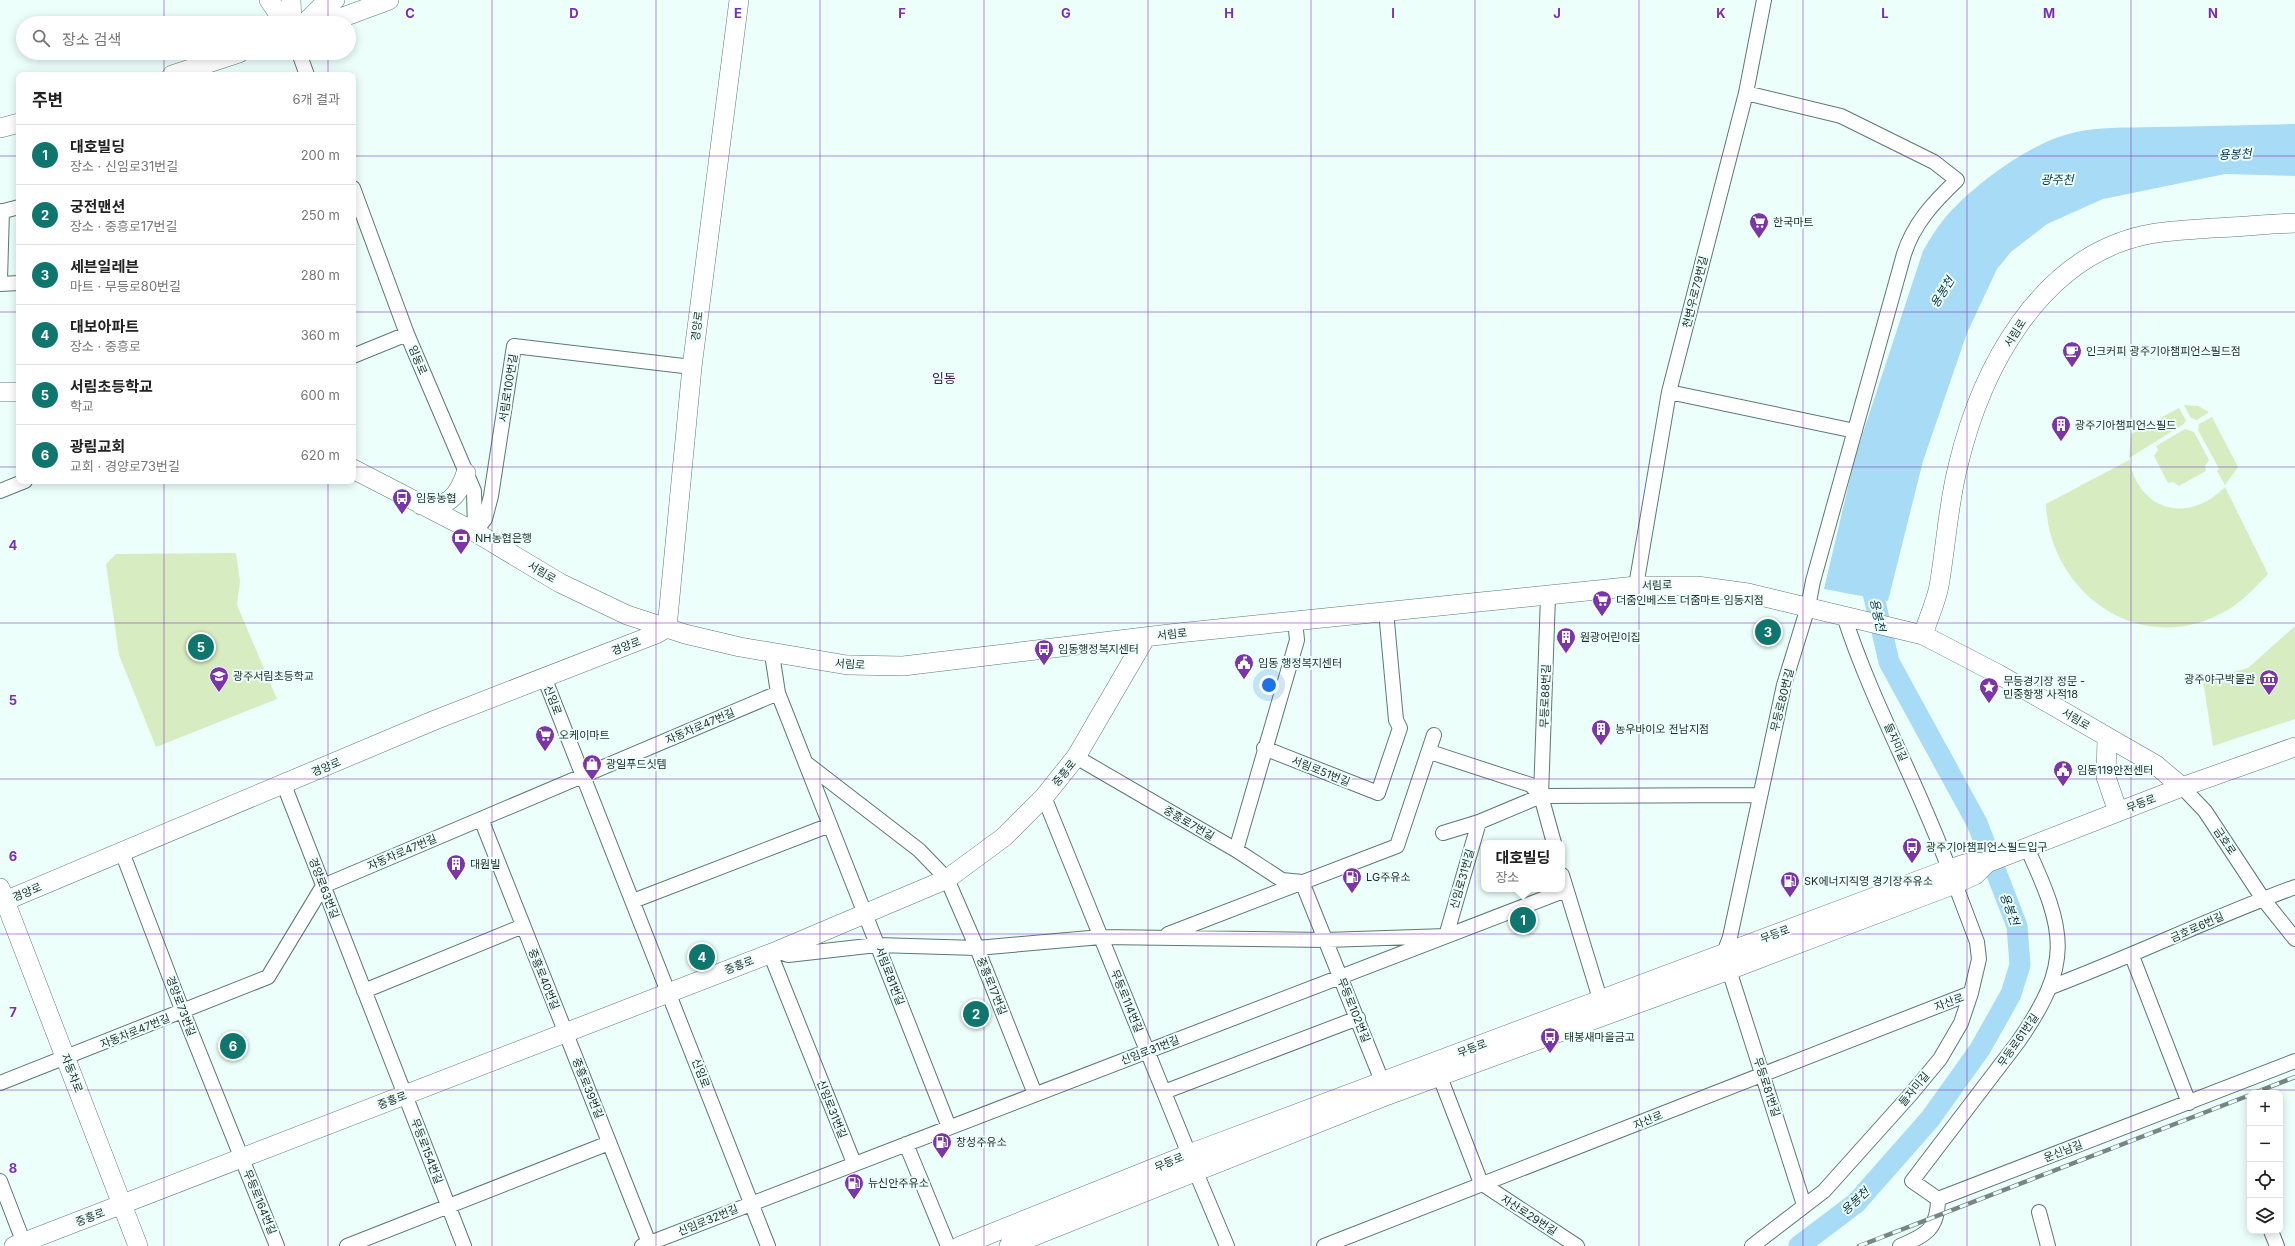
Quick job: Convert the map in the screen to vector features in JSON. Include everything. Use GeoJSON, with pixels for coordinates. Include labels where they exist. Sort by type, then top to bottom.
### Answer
{"type":"FeatureCollection","features":[{"type":"Feature","properties":{"kind":"street"},"geometry":{"type":"LineString","coordinates":[[269,0],[280,16]]}},
{"type":"Feature","properties":{"kind":"street"},"geometry":{"type":"LineString","coordinates":[[291,0],[292,16]]}},
{"type":"Feature","properties":{"kind":"street"},"geometry":{"type":"LineString","coordinates":[[312,16],[321,7],[335,0]]}},
{"type":"Feature","properties":{"kind":"street"},"geometry":{"type":"LineString","coordinates":[[346,16],[390,0]]}},
{"type":"Feature","properties":{"kind":"street","name":"경양로"},"geometry":{"type":"LineString","coordinates":[[2,897],[122,852],[284,785],[435,720],[656,634],[667,628],[692,368],[738,0]]}},
{"type":"Feature","properties":{"kind":"street","name":"천변우로79번길"},"geometry":{"type":"LineString","coordinates":[[1636,586],[1670,392],[1746,93],[1764,0]]}},
{"type":"Feature","properties":{"kind":"street"},"geometry":{"type":"LineString","coordinates":[[181,72],[218,60]]}},
{"type":"Feature","properties":{"kind":"street"},"geometry":{"type":"LineString","coordinates":[[302,60],[306,72]]}},
{"type":"Feature","properties":{"kind":"street","name":"무등로80번길"},"geometry":{"type":"LineString","coordinates":[[1726,962],[1730,937],[1784,685],[1808,607],[1813,581],[1908,240],[1914,227],[1924,214],[1957,180],[1934,162],[1853,121],[1827,112],[1746,93]]}},
{"type":"Feature","properties":{"kind":"street"},"geometry":{"type":"LineString","coordinates":[[0,128],[16,123]]}},
{"type":"Feature","properties":{"kind":"street","name":"임동로"},"geometry":{"type":"LineString","coordinates":[[356,203],[358,213],[407,334],[466,473],[475,499],[475,532]]}},
{"type":"Feature","properties":{"kind":"street"},"geometry":{"type":"LineString","coordinates":[[0,280],[1,212],[16,208]]}},
{"type":"Feature","properties":{"kind":"street","name":"서림로"},"geometry":{"type":"LineString","coordinates":[[1920,634],[1939,588],[1957,467],[1974,412],[2003,352],[2034,305],[2081,261],[2121,242],[2165,231],[2295,223]]}},
{"type":"Feature","properties":{"kind":"street"},"geometry":{"type":"LineString","coordinates":[[0,284],[16,283]]}},
{"type":"Feature","properties":{"kind":"street"},"geometry":{"type":"LineString","coordinates":[[356,355],[407,334]]}},
{"type":"Feature","properties":{"kind":"street","name":"서림로100번길"},"geometry":{"type":"LineString","coordinates":[[475,532],[486,519],[491,496],[514,346],[692,368]]}},
{"type":"Feature","properties":{"kind":"street"},"geometry":{"type":"LineString","coordinates":[[0,392],[16,392]]}},
{"type":"Feature","properties":{"kind":"street"},"geometry":{"type":"LineString","coordinates":[[1670,392],[1855,431]]}},
{"type":"Feature","properties":{"kind":"street","name":"서림로"},"geometry":{"type":"LineString","coordinates":[[356,471],[475,532],[560,583],[627,615],[667,628],[772,654],[846,665],[903,666],[1295,620],[1548,596],[1636,586],[1697,586],[1748,593],[1920,634],[1998,674],[2106,738],[2156,765],[2182,787]]}},
{"type":"Feature","properties":{"kind":"street"},"geometry":{"type":"LineString","coordinates":[[421,505],[437,505],[452,498],[461,488],[466,473]]}},
{"type":"Feature","properties":{"kind":"street"},"geometry":{"type":"LineString","coordinates":[[0,491],[18,484]]}},
{"type":"Feature","properties":{"kind":"street","name":"무등로88번길"},"geometry":{"type":"LineString","coordinates":[[1548,596],[1541,796],[1553,840]]}},
{"type":"Feature","properties":{"kind":"street","name":"서림로51번길"},"geometry":{"type":"LineString","coordinates":[[1264,748],[1378,793],[1400,728],[1396,720],[1386,611]]}},
{"type":"Feature","properties":{"kind":"street","name":"들자미길"},"geometry":{"type":"LineString","coordinates":[[1752,1246],[1804,1204],[1824,1191],[1863,1149],[1940,1059],[1961,1023],[1971,993],[1979,959],[1977,942],[1955,875],[1854,647],[1844,616]]}},
{"type":"Feature","properties":{"kind":"street"},"geometry":{"type":"LineString","coordinates":[[1236,850],[1264,748],[1297,640],[1295,620]]}},
{"type":"Feature","properties":{"kind":"street","name":"중흥로"},"geometry":{"type":"LineString","coordinates":[[21,1245],[773,952],[946,879],[1004,838],[1044,797],[1076,757],[1146,637]]}},
{"type":"Feature","properties":{"kind":"street","name":"서림로81번길"},"geometry":{"type":"LineString","coordinates":[[772,654],[778,693],[949,1127]]}},
{"type":"Feature","properties":{"kind":"street","name":"신임로"},"geometry":{"type":"LineString","coordinates":[[544,677],[670,992],[768,1246]]}},
{"type":"Feature","properties":{"kind":"street","name":"자동차로47번길"},"geometry":{"type":"LineString","coordinates":[[0,1083],[67,1058],[268,977],[323,886],[778,693]]}},
{"type":"Feature","properties":{"kind":"street","name":"중흥로7번길"},"geometry":{"type":"LineString","coordinates":[[1160,937],[1397,846],[1430,752],[1434,735]]}},
{"type":"Feature","properties":{"kind":"street"},"geometry":{"type":"LineString","coordinates":[[2106,738],[2106,777],[2118,812]]}},
{"type":"Feature","properties":{"kind":"street","name":"무등로"},"geometry":{"type":"LineString","coordinates":[[960,1246],[1192,1162],[1440,1077],[1726,962],[1955,875],[1971,862],[1987,863],[2182,787],[2295,747]]}},
{"type":"Feature","properties":{"kind":"street"},"geometry":{"type":"LineString","coordinates":[[1430,752],[1530,785],[1541,796]]}},
{"type":"Feature","properties":{"kind":"street","name":"중흥로7번길"},"geometry":{"type":"LineString","coordinates":[[1076,757],[1236,850],[1282,880],[1302,882]]}},
{"type":"Feature","properties":{"kind":"street"},"geometry":{"type":"LineString","coordinates":[[806,762],[919,850],[946,879]]}},
{"type":"Feature","properties":{"kind":"street","name":"경양로63번길"},"geometry":{"type":"LineString","coordinates":[[284,785],[405,1095]]}},
{"type":"Feature","properties":{"kind":"street","name":"금호로"},"geometry":{"type":"LineString","coordinates":[[2182,787],[2205,811],[2263,898],[2295,939]]}},
{"type":"Feature","properties":{"kind":"street"},"geometry":{"type":"LineString","coordinates":[[1443,833],[1478,822],[1541,796],[1760,795]]}},
{"type":"Feature","properties":{"kind":"street","name":"무등로114번길"},"geometry":{"type":"LineString","coordinates":[[1044,797],[1227,1246]]}},
{"type":"Feature","properties":{"kind":"street","name":"중흥로40번길"},"geometry":{"type":"LineString","coordinates":[[481,819],[566,1033]]}},
{"type":"Feature","properties":{"kind":"street","name":"신임로31번길"},"geometry":{"type":"LineString","coordinates":[[1446,936],[1478,822]]}},
{"type":"Feature","properties":{"kind":"street"},"geometry":{"type":"LineString","coordinates":[[633,901],[830,825]]}},
{"type":"Feature","properties":{"kind":"street","name":"무등로61번길"},"geometry":{"type":"LineString","coordinates":[[1938,1199],[1912,1181],[2018,1042],[2033,1020],[2051,987],[2057,962],[2058,941],[2056,924],[2052,906],[2026,848]]}},
{"type":"Feature","properties":{"kind":"street","name":"경양로73번길"},"geometry":{"type":"LineString","coordinates":[[122,852],[183,1012],[242,1158]]}},
{"type":"Feature","properties":{"kind":"street","name":"자동차로"},"geometry":{"type":"LineString","coordinates":[[0,873],[2,897],[67,1058],[138,1246]]}},
{"type":"Feature","properties":{"kind":"street","name":"중흥로17번길"},"geometry":{"type":"LineString","coordinates":[[946,879],[977,948],[1035,1094]]}},
{"type":"Feature","properties":{"kind":"street","name":"무등로102번길"},"geometry":{"type":"LineString","coordinates":[[1302,882],[1358,1018],[1382,1081]]}},
{"type":"Feature","properties":{"kind":"street"},"geometry":{"type":"LineString","coordinates":[[1565,886],[1600,999]]}},
{"type":"Feature","properties":{"kind":"street"},"geometry":{"type":"LineString","coordinates":[[2263,898],[2295,887]]}},
{"type":"Feature","properties":{"kind":"street","name":"신임로31번길"},"geometry":{"type":"LineString","coordinates":[[751,1203],[1561,892]]}},
{"type":"Feature","properties":{"kind":"street","name":"금호로6번길"},"geometry":{"type":"LineString","coordinates":[[2051,987],[2132,956],[2263,898]]}},
{"type":"Feature","properties":{"kind":"street"},"geometry":{"type":"LineString","coordinates":[[364,991],[523,926]]}},
{"type":"Feature","properties":{"kind":"street","name":"신임로31번길"},"geometry":{"type":"LineString","coordinates":[[1326,940],[1446,936]]}},
{"type":"Feature","properties":{"kind":"street"},"geometry":{"type":"LineString","coordinates":[[773,952],[788,955],[877,945],[977,948],[1101,937],[1326,940]]}},
{"type":"Feature","properties":{"kind":"street","name":"신임로31번길"},"geometry":{"type":"LineString","coordinates":[[773,952],[810,1054],[854,1163]]}},
{"type":"Feature","properties":{"kind":"street"},"geometry":{"type":"LineString","coordinates":[[2132,956],[2189,1103]]}},
{"type":"Feature","properties":{"kind":"street","name":"무등로"},"geometry":{"type":"LineString","coordinates":[[1009,1246],[1192,1162],[1382,1081],[1600,999],[1726,962]]}},
{"type":"Feature","properties":{"kind":"street","name":"무등로81번길"},"geometry":{"type":"LineString","coordinates":[[1726,962],[1804,1204]]}},
{"type":"Feature","properties":{"kind":"street","name":"자산로"},"geometry":{"type":"LineString","coordinates":[[1324,1246],[1481,1183],[1763,1075],[1971,993]]}},
{"type":"Feature","properties":{"kind":"street"},"geometry":{"type":"LineString","coordinates":[[1164,1092],[1358,1018]]}},
{"type":"Feature","properties":{"kind":"street","name":"중흥로39번길"},"geometry":{"type":"LineString","coordinates":[[566,1033],[609,1143],[646,1245]]}},
{"type":"Feature","properties":{"kind":"street","name":"운신남길"},"geometry":{"type":"LineString","coordinates":[[1938,1199],[2295,1061]]}},
{"type":"Feature","properties":{"kind":"street"},"geometry":{"type":"LineString","coordinates":[[1440,1077],[1481,1183]]}},
{"type":"Feature","properties":{"kind":"street","name":"무등로154번길"},"geometry":{"type":"LineString","coordinates":[[405,1095],[464,1246]]}},
{"type":"Feature","properties":{"kind":"street"},"geometry":{"type":"LineString","coordinates":[[347,1246],[609,1143]]}},
{"type":"Feature","properties":{"kind":"street"},"geometry":{"type":"LineString","coordinates":[[906,1144],[948,1246]]}},
{"type":"Feature","properties":{"kind":"street","name":"무등로164번길"},"geometry":{"type":"LineString","coordinates":[[242,1158],[277,1246]]}},
{"type":"Feature","properties":{"kind":"street"},"geometry":{"type":"LineString","coordinates":[[0,1181],[21,1245]]}},
{"type":"Feature","properties":{"kind":"street","name":"자산로29번길"},"geometry":{"type":"LineString","coordinates":[[1481,1183],[1577,1246]]}},
{"type":"Feature","properties":{"kind":"street"},"geometry":{"type":"LineString","coordinates":[[1900,1246],[1915,1243],[1927,1233],[1938,1215],[1938,1199]]}},
{"type":"Feature","properties":{"kind":"street","name":"신임로32번길"},"geometry":{"type":"LineString","coordinates":[[646,1245],[751,1203]]}},
{"type":"Feature","properties":{"kind":"street"},"geometry":{"type":"LineString","coordinates":[[2039,1212],[2048,1246]]}},
{"type":"Feature","properties":{"kind":"street"},"geometry":{"type":"LineString","coordinates":[[2272,1234],[2277,1246]]}},
{"type":"Feature","properties":{"kind":"green space"},"geometry":{"type":"Polygon","coordinates":[[[2184,405],[2198,406],[2209,412],[2197,420],[2191,418],[2184,405]]]}},
{"type":"Feature","properties":{"kind":"green space"},"geometry":{"type":"Polygon","coordinates":[[[2179,408],[2186,420],[2184,424],[2129,458],[2131,434],[2179,408]]]}},
{"type":"Feature","properties":{"kind":"green space"},"geometry":{"type":"Polygon","coordinates":[[[2212,417],[2238,467],[2225,485],[2217,471],[2219,469],[2198,430],[2199,424],[2212,417]]]}},
{"type":"Feature","properties":{"kind":"green space"},"geometry":{"type":"Polygon","coordinates":[[[2185,429],[2194,432],[2209,460],[2205,466],[2206,471],[2179,486],[2173,482],[2168,483],[2154,456],[2158,450],[2156,446],[2185,429]]]}},
{"type":"Feature","properties":{"kind":"green space"},"geometry":{"type":"Polygon","coordinates":[[[2129,460],[2135,478],[2143,491],[2154,501],[2167,507],[2181,508],[2196,506],[2211,499],[2225,487],[2268,574],[2238,603],[2216,616],[2185,626],[2155,627],[2127,620],[2101,606],[2079,587],[2062,563],[2051,535],[2046,504],[2129,460]]]}},
{"type":"Feature","properties":{"kind":"green space"},"geometry":{"type":"Polygon","coordinates":[[[236,553],[240,581],[237,605],[277,699],[156,747],[119,655],[106,564],[116,554],[236,553]]]}},
{"type":"Feature","properties":{"kind":"green space"},"geometry":{"type":"Polygon","coordinates":[[[2295,626],[2295,719],[2213,746],[2203,680],[2248,668],[2295,626]]]}},
{"type":"Feature","properties":{"kind":"water","name":"광주천"},"geometry":{"type":"Polygon","coordinates":[[[2295,124],[2295,176],[2225,174],[2103,199],[2047,224],[2011,252],[1997,269],[1967,333],[1923,461],[1888,601],[1824,589],[1855,457],[1923,251],[1938,227],[1957,205],[1993,174],[2022,155],[2051,140],[2076,132],[2110,128],[2295,124]]]}},
{"type":"Feature","properties":{"kind":"waterway","name":"용봉천"},"geometry":{"type":"LineString","coordinates":[[1799,1246],[1856,1203],[1930,1119],[1980,1049],[2011,994],[2020,965],[2017,926],[1977,823],[1889,662],[1868,571]]}},
{"type":"Feature","properties":{"kind":"railway"},"geometry":{"type":"LineString","coordinates":[[2262,1090],[2295,1077]]}},
{"type":"Feature","properties":{"kind":"railway"},"geometry":{"type":"LineString","coordinates":[[1859,1246],[2247,1096]]}},
{"type":"Feature","properties":{"kind":"place","name":"한국마트"},"geometry":{"type":"Point","coordinates":[1759,239]}},
{"type":"Feature","properties":{"kind":"place","name":"인크커피 광주기아챔피언스필드점"},"geometry":{"type":"Point","coordinates":[2072,368]}},
{"type":"Feature","properties":{"kind":"place","name":"광주기아챔피언스필드"},"geometry":{"type":"Point","coordinates":[2061,442]}},
{"type":"Feature","properties":{"kind":"place","name":"임동농협"},"geometry":{"type":"Point","coordinates":[402,515]}},
{"type":"Feature","properties":{"kind":"place","name":"NH농협은행"},"geometry":{"type":"Point","coordinates":[461,555]}},
{"type":"Feature","properties":{"kind":"place","name":"더줌인베스트 더줌마트 임동지점"},"geometry":{"type":"Point","coordinates":[1602,617]}},
{"type":"Feature","properties":{"kind":"place","name":"세븐일레븐"},"geometry":{"type":"Point","coordinates":[1768,632]}},
{"type":"Feature","properties":{"kind":"place","name":"서림초등학교"},"geometry":{"type":"Point","coordinates":[201,647]}},
{"type":"Feature","properties":{"kind":"place","name":"원광어린이집"},"geometry":{"type":"Point","coordinates":[1566,654]}},
{"type":"Feature","properties":{"kind":"place","name":"임동행정복지센터"},"geometry":{"type":"Point","coordinates":[1044,666]}},
{"type":"Feature","properties":{"kind":"place","name":"임동 행정복지센터"},"geometry":{"type":"Point","coordinates":[1244,680]}},
{"type":"Feature","properties":{"kind":"place","name":"광주서림초등학교"},"geometry":{"type":"Point","coordinates":[219,693]}},
{"type":"Feature","properties":{"kind":"place","name":"광주야구박물관"},"geometry":{"type":"Point","coordinates":[2269,696]}},
{"type":"Feature","properties":{"kind":"place","name":"무등경기장 정문 - 민중항쟁 사적18"},"geometry":{"type":"Point","coordinates":[1989,704]}},
{"type":"Feature","properties":{"kind":"place","name":"농우바이오 전남지점"},"geometry":{"type":"Point","coordinates":[1601,746]}},
{"type":"Feature","properties":{"kind":"place","name":"오케이마트"},"geometry":{"type":"Point","coordinates":[545,752]}},
{"type":"Feature","properties":{"kind":"place","name":"광일푸드싯템"},"geometry":{"type":"Point","coordinates":[592,781]}},
{"type":"Feature","properties":{"kind":"place","name":"임동119안전센터"},"geometry":{"type":"Point","coordinates":[2063,787]}},
{"type":"Feature","properties":{"kind":"place","name":"광주기아챔피언스필드입구"},"geometry":{"type":"Point","coordinates":[1912,864]}},
{"type":"Feature","properties":{"kind":"place","name":"대원빌"},"geometry":{"type":"Point","coordinates":[456,881]}},
{"type":"Feature","properties":{"kind":"place","name":"LG주유소"},"geometry":{"type":"Point","coordinates":[1352,894]}},
{"type":"Feature","properties":{"kind":"place","name":"SK에너지직영 경기장주유소"},"geometry":{"type":"Point","coordinates":[1790,898]}},
{"type":"Feature","properties":{"kind":"place","name":"대호빌딩"},"geometry":{"type":"Point","coordinates":[1523,920]}},
{"type":"Feature","properties":{"kind":"place","name":"대보아파트"},"geometry":{"type":"Point","coordinates":[702,957]}},
{"type":"Feature","properties":{"kind":"place","name":"궁전맨션"},"geometry":{"type":"Point","coordinates":[976,1014]}},
{"type":"Feature","properties":{"kind":"place","name":"광림교회"},"geometry":{"type":"Point","coordinates":[233,1046]}},
{"type":"Feature","properties":{"kind":"place","name":"태봉새마을금고"},"geometry":{"type":"Point","coordinates":[1550,1054]}},
{"type":"Feature","properties":{"kind":"place","name":"창성주유소"},"geometry":{"type":"Point","coordinates":[942,1159]}},
{"type":"Feature","properties":{"kind":"place","name":"뉴신안주유소"},"geometry":{"type":"Point","coordinates":[854,1200]}},
{"type":"Feature","properties":{"kind":"district","name":"임동"},"geometry":{"type":"Point","coordinates":[944,378]}}]}
